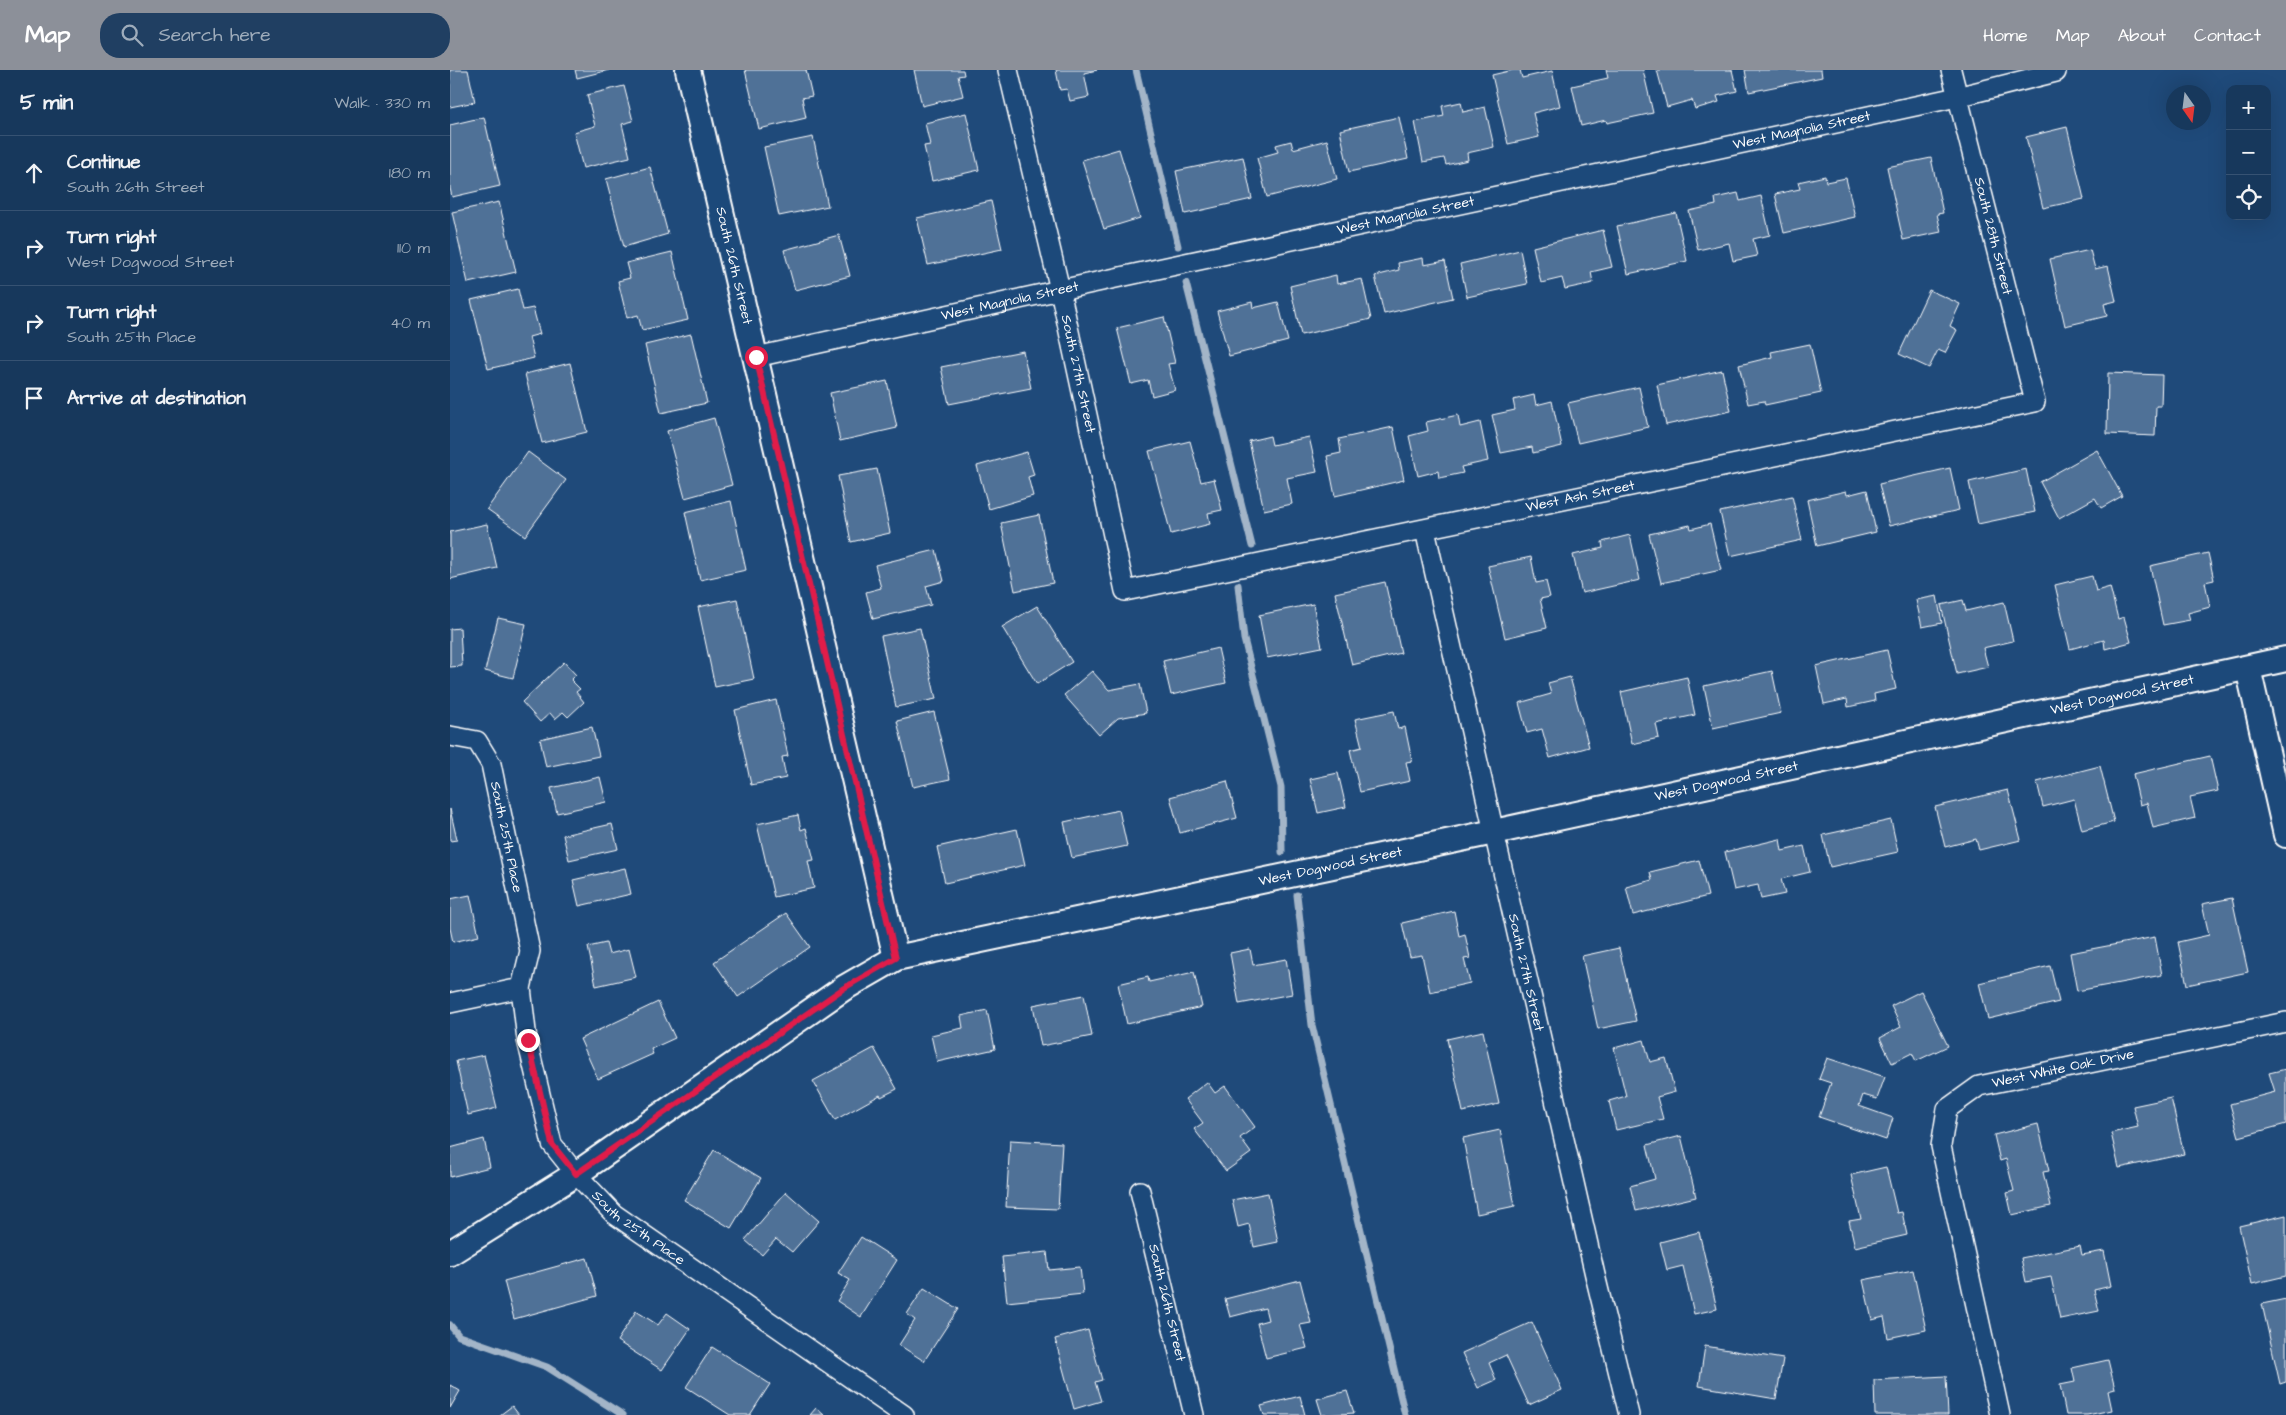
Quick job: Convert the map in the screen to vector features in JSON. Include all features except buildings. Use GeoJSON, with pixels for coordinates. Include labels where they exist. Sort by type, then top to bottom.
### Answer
{"type":"FeatureCollection","features":[{"type":"Feature","properties":{"kind":"street","name":"South 26th Street"},"geometry":{"type":"LineString","coordinates":[[688,70],[896,958]]}},
{"type":"Feature","properties":{"kind":"street","name":"South 27th Street"},"geometry":{"type":"LineString","coordinates":[[1008,70],[1060,290],[1125,591]]}},
{"type":"Feature","properties":{"kind":"street","name":"South 28th Street"},"geometry":{"type":"LineString","coordinates":[[1951,70],[2035,402]]}},
{"type":"Feature","properties":{"kind":"street","name":"West Magnolia Street"},"geometry":{"type":"LineString","coordinates":[[756,357],[1958,98],[2056,72]]}},
{"type":"Feature","properties":{"kind":"street","name":"West Ash Street"},"geometry":{"type":"LineString","coordinates":[[1125,591],[2035,402]]}},
{"type":"Feature","properties":{"kind":"street","name":"South 27th Street"},"geometry":{"type":"LineString","coordinates":[[1425,530],[1592,1265],[1629,1415]]}},
{"type":"Feature","properties":{"kind":"street","name":"West Dogwood Street"},"geometry":{"type":"LineString","coordinates":[[450,1253],[576,1174],[844,988],[896,958],[1494,832],[2286,659]]}},
{"type":"Feature","properties":{"kind":"street"},"geometry":{"type":"LineString","coordinates":[[2248,668],[2286,835]]}},
{"type":"Feature","properties":{"kind":"street","name":"South 25th Place"},"geometry":{"type":"LineString","coordinates":[[450,736],[477,741],[490,764],[530,951],[522,988],[528,1040],[552,1144],[576,1174],[614,1214],[904,1415]]}},
{"type":"Feature","properties":{"kind":"street"},"geometry":{"type":"LineString","coordinates":[[450,1003],[522,988]]}},
{"type":"Feature","properties":{"kind":"street","name":"West White Oak Drive"},"geometry":{"type":"LineString","coordinates":[[2000,1415],[1941,1146],[1947,1109],[1979,1086],[2286,1022]]}},
{"type":"Feature","properties":{"kind":"street","name":"South 26th Street"},"geometry":{"type":"LineString","coordinates":[[1140,1191],[1194,1415]]}},
{"type":"Feature","properties":{"kind":"waterway"},"geometry":{"type":"LineString","coordinates":[[1136,70],[1178,246]]}},
{"type":"Feature","properties":{"kind":"waterway"},"geometry":{"type":"LineString","coordinates":[[1186,283],[1252,546]]}},
{"type":"Feature","properties":{"kind":"waterway"},"geometry":{"type":"LineString","coordinates":[[1238,585],[1244,639],[1281,787],[1282,852]]}},
{"type":"Feature","properties":{"kind":"waterway"},"geometry":{"type":"LineString","coordinates":[[1297,895],[1312,1025],[1405,1415]]}},
{"type":"Feature","properties":{"kind":"waterway"},"geometry":{"type":"LineString","coordinates":[[450,1325],[459,1336],[547,1367],[623,1415]]}},
{"type":"Feature","properties":{"kind":"route"},"geometry":{"type":"LineString","coordinates":[[528,1040],[552,1144],[576,1174],[844,988],[896,958],[756,357]]}}]}
